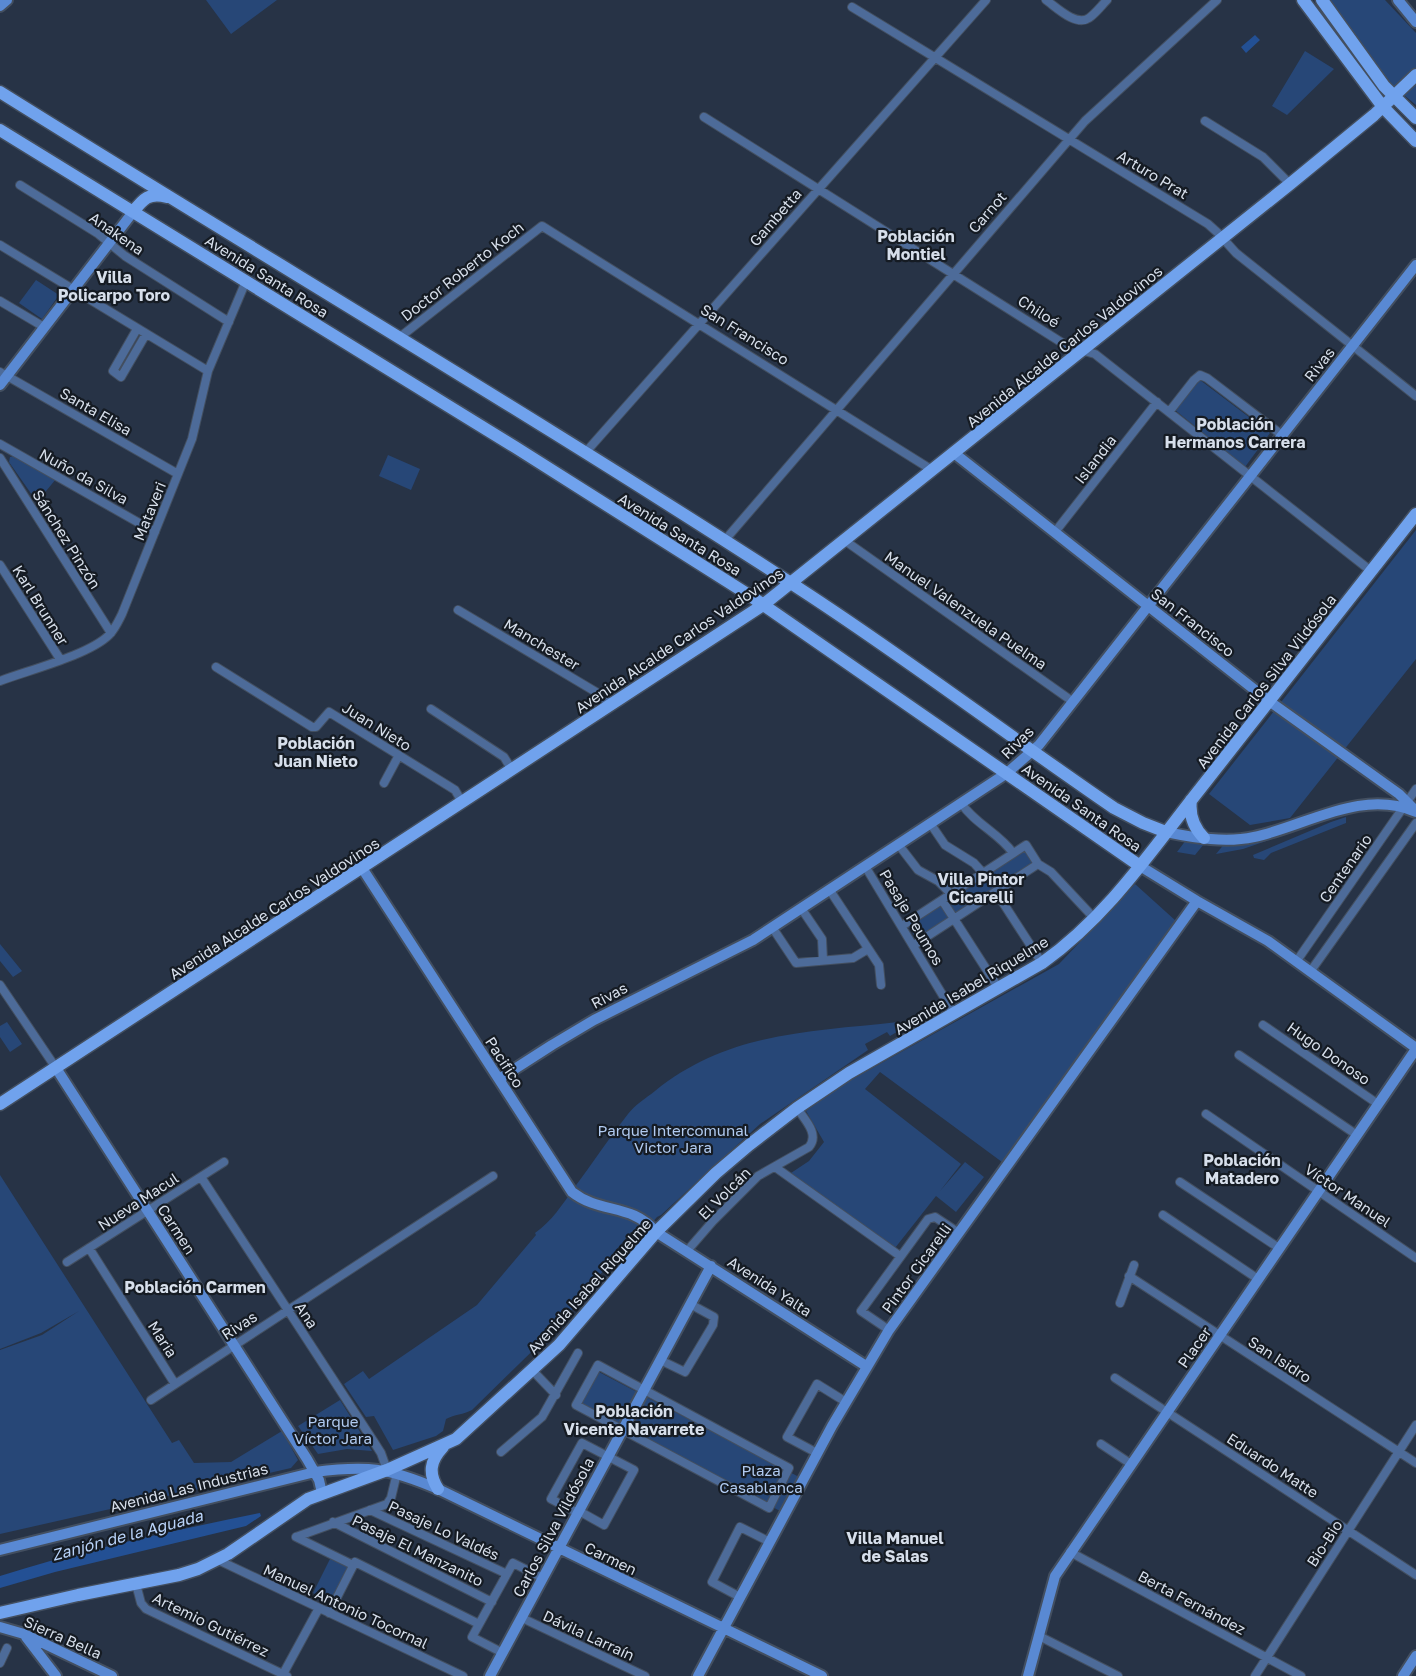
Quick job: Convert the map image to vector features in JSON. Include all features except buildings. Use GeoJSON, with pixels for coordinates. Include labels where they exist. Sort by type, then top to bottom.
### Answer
{"type":"FeatureCollection","features":[{"type":"Feature","properties":{"kind":"main road"},"geometry":{"type":"LineString","coordinates":[[1303,0],[1383,107],[1416,141]]}},
{"type":"Feature","properties":{"kind":"main road"},"geometry":{"type":"LineString","coordinates":[[1322,0],[1393,97],[1416,118]]}},
{"type":"Feature","properties":{"kind":"main road","name":"Avenida Alcalde Carlos Valdovinos"},"geometry":{"type":"LineString","coordinates":[[0,1104],[764,605],[1290,184],[1383,107],[1416,75]]}},
{"type":"Feature","properties":{"kind":"main road","name":"Avenida Santa Rosa"},"geometry":{"type":"LineString","coordinates":[[0,92],[400,337],[725,540],[791,583],[1114,808],[1166,832]]}},
{"type":"Feature","properties":{"kind":"main road","name":"Avenida Santa Rosa"},"geometry":{"type":"LineString","coordinates":[[0,130],[515,447],[764,605],[1140,866]]}},
{"type":"Feature","properties":{"kind":"main road"},"geometry":{"type":"LineString","coordinates":[[133,212],[147,196],[157,195],[171,198]]}},
{"type":"Feature","properties":{"kind":"main road","name":"Avenida Carlos Silva Vildósola"},"geometry":{"type":"LineString","coordinates":[[1140,866],[1416,514]]}},
{"type":"Feature","properties":{"kind":"main road"},"geometry":{"type":"LineString","coordinates":[[1191,800],[1192,822],[1204,838]]}},
{"type":"Feature","properties":{"kind":"main road"},"geometry":{"type":"LineString","coordinates":[[1143,823],[1151,836],[1153,847],[1150,853]]}},
{"type":"Feature","properties":{"kind":"main road","name":"Avenida Isabel Riquelme"},"geometry":{"type":"LineString","coordinates":[[0,1613],[189,1572],[218,1560],[302,1503],[322,1493],[392,1472],[443,1446],[467,1430],[570,1335],[656,1232],[716,1173],[761,1135],[849,1073],[1042,963],[1095,919],[1140,866]]}},
{"type":"Feature","properties":{"kind":"main road"},"geometry":{"type":"LineString","coordinates":[[438,1489],[431,1470],[443,1446]]}},
{"type":"Feature","properties":{"kind":"street"},"geometry":{"type":"LineString","coordinates":[[0,6],[7,0]]}},
{"type":"Feature","properties":{"kind":"street","name":"Gambetta"},"geometry":{"type":"LineString","coordinates":[[585,453],[986,0]]}},
{"type":"Feature","properties":{"kind":"street"},"geometry":{"type":"LineString","coordinates":[[1046,0],[1080,21],[1087,19],[1107,0]]}},
{"type":"Feature","properties":{"kind":"street","name":"Carnot"},"geometry":{"type":"LineString","coordinates":[[725,540],[1069,139],[1096,110],[1217,0]]}},
{"type":"Feature","properties":{"kind":"street"},"geometry":{"type":"LineString","coordinates":[[1398,0],[1416,22]]}},
{"type":"Feature","properties":{"kind":"street","name":"Arturo Prat"},"geometry":{"type":"LineString","coordinates":[[852,7],[1208,224],[1236,253],[1416,396]]}},
{"type":"Feature","properties":{"kind":"street","name":"Chiloé"},"geometry":{"type":"LineString","coordinates":[[704,117],[1064,344],[1095,354],[1371,571]]}},
{"type":"Feature","properties":{"kind":"street"},"geometry":{"type":"LineString","coordinates":[[1205,121],[1263,157],[1290,184]]}},
{"type":"Feature","properties":{"kind":"street","name":"Anakena"},"geometry":{"type":"LineString","coordinates":[[20,185],[97,233],[125,256],[229,322]]}},
{"type":"Feature","properties":{"kind":"street"},"geometry":{"type":"LineString","coordinates":[[2,378],[133,212]]}},
{"type":"Feature","properties":{"kind":"street","name":"San Francisco"},"geometry":{"type":"LineString","coordinates":[[542,226],[932,470]]}},
{"type":"Feature","properties":{"kind":"street","name":"Doctor Roberto Koch"},"geometry":{"type":"LineString","coordinates":[[400,337],[542,226]]}},
{"type":"Feature","properties":{"kind":"street"},"geometry":{"type":"LineString","coordinates":[[0,245],[208,371]]}},
{"type":"Feature","properties":{"kind":"street","name":"Rivas"},"geometry":{"type":"LineString","coordinates":[[499,1079],[602,1016],[753,940],[1007,773],[1032,751],[1416,265]]}},
{"type":"Feature","properties":{"kind":"street","name":"Mataveri"},"geometry":{"type":"LineString","coordinates":[[0,681],[88,650],[111,633],[122,614],[195,430],[208,371],[246,281]]}},
{"type":"Feature","properties":{"kind":"street"},"geometry":{"type":"LineString","coordinates":[[0,301],[44,327]]}},
{"type":"Feature","properties":{"kind":"street"},"geometry":{"type":"LineString","coordinates":[[137,328],[113,371],[121,377],[146,334]]}},
{"type":"Feature","properties":{"kind":"street"},"geometry":{"type":"LineString","coordinates":[[1169,412],[1200,375],[1282,435]]}},
{"type":"Feature","properties":{"kind":"street","name":"Santa Elisa"},"geometry":{"type":"LineString","coordinates":[[2,378],[178,474]]}},
{"type":"Feature","properties":{"kind":"street","name":"Islandia"},"geometry":{"type":"LineString","coordinates":[[1055,532],[1157,402]]}},
{"type":"Feature","properties":{"kind":"street","name":"Nuño da Silva"},"geometry":{"type":"LineString","coordinates":[[0,444],[155,532]]}},
{"type":"Feature","properties":{"kind":"street","name":"San Francisco"},"geometry":{"type":"LineString","coordinates":[[954,453],[1269,701],[1297,719],[1416,812]]}},
{"type":"Feature","properties":{"kind":"street","name":"Sánchez Pinzón"},"geometry":{"type":"LineString","coordinates":[[0,459],[111,633]]}},
{"type":"Feature","properties":{"kind":"street","name":"Manuel Valenzuela Puelma"},"geometry":{"type":"LineString","coordinates":[[844,540],[1072,701]]}},
{"type":"Feature","properties":{"kind":"street","name":"Karl Brunner"},"geometry":{"type":"LineString","coordinates":[[0,565],[60,659]]}},
{"type":"Feature","properties":{"kind":"street","name":"Manchester"},"geometry":{"type":"LineString","coordinates":[[458,610],[601,695],[610,705]]}},
{"type":"Feature","properties":{"kind":"street","name":"Juan Nieto"},"geometry":{"type":"LineString","coordinates":[[216,667],[312,727],[315,727],[329,711],[455,790],[462,802]]}},
{"type":"Feature","properties":{"kind":"street"},"geometry":{"type":"LineString","coordinates":[[431,710],[504,757],[512,770]]}},
{"type":"Feature","properties":{"kind":"street"},"geometry":{"type":"LineString","coordinates":[[384,783],[399,755]]}},
{"type":"Feature","properties":{"kind":"street","name":"Centenario"},"geometry":{"type":"LineString","coordinates":[[1296,962],[1416,789]]}},
{"type":"Feature","properties":{"kind":"street"},"geometry":{"type":"LineString","coordinates":[[961,803],[975,821],[1005,843],[1013,853]]}},
{"type":"Feature","properties":{"kind":"street","name":"Avenida Santa Rosa"},"geometry":{"type":"LineString","coordinates":[[1166,832],[1231,840],[1253,837],[1359,806],[1406,804]]}},
{"type":"Feature","properties":{"kind":"street"},"geometry":{"type":"LineString","coordinates":[[930,823],[945,845],[974,863],[983,873]]}},
{"type":"Feature","properties":{"kind":"street"},"geometry":{"type":"LineString","coordinates":[[1310,972],[1416,823]]}},
{"type":"Feature","properties":{"kind":"street"},"geometry":{"type":"LineString","coordinates":[[898,844],[918,870],[938,881],[951,894]]}},
{"type":"Feature","properties":{"kind":"street"},"geometry":{"type":"LineString","coordinates":[[902,926],[1026,845],[1038,864],[1051,872],[1095,919]]}},
{"type":"Feature","properties":{"kind":"street"},"geometry":{"type":"LineString","coordinates":[[914,945],[1038,864]]}},
{"type":"Feature","properties":{"kind":"street","name":"Pasaje Peumos"},"geometry":{"type":"LineString","coordinates":[[865,866],[954,1014]]}},
{"type":"Feature","properties":{"kind":"street","name":"Avenida Santa Rosa"},"geometry":{"type":"LineString","coordinates":[[1140,866],[1260,936],[1416,1049]]}},
{"type":"Feature","properties":{"kind":"street","name":"Pacifico"},"geometry":{"type":"LineString","coordinates":[[362,867],[572,1192],[589,1203],[632,1213],[656,1232]]}},
{"type":"Feature","properties":{"kind":"street"},"geometry":{"type":"LineString","coordinates":[[829,889],[879,965],[881,985]]}},
{"type":"Feature","properties":{"kind":"street"},"geometry":{"type":"LineString","coordinates":[[996,892],[1042,963]]}},
{"type":"Feature","properties":{"kind":"street"},"geometry":{"type":"LineString","coordinates":[[942,900],[999,988]]}},
{"type":"Feature","properties":{"kind":"street","name":"Pintor Cicarelli"},"geometry":{"type":"LineString","coordinates":[[698,1676],[817,1453],[889,1330],[1197,901]]}},
{"type":"Feature","properties":{"kind":"street"},"geometry":{"type":"LineString","coordinates":[[801,908],[822,939],[823,960]]}},
{"type":"Feature","properties":{"kind":"street"},"geometry":{"type":"LineString","coordinates":[[772,927],[796,963],[853,958],[868,949]]}},
{"type":"Feature","properties":{"kind":"street","name":"Carmen"},"geometry":{"type":"LineString","coordinates":[[0,985],[236,1345],[315,1472],[322,1493]]}},
{"type":"Feature","properties":{"kind":"street","name":"Hugo Donoso"},"geometry":{"type":"LineString","coordinates":[[1263,1025],[1378,1104]]}},
{"type":"Feature","properties":{"kind":"street","name":"Placer"},"geometry":{"type":"LineString","coordinates":[[1028,1676],[1053,1581],[1070,1552],[1416,1049]]}},
{"type":"Feature","properties":{"kind":"street"},"geometry":{"type":"LineString","coordinates":[[1239,1055],[1357,1135]]}},
{"type":"Feature","properties":{"kind":"street","name":"El Volcán"},"geometry":{"type":"LineString","coordinates":[[687,1251],[758,1176],[813,1144],[813,1133],[797,1108]]}},
{"type":"Feature","properties":{"kind":"street","name":"Víctor Manuel"},"geometry":{"type":"LineString","coordinates":[[1206,1114],[1416,1258]]}},
{"type":"Feature","properties":{"kind":"street","name":"Nueva Macul"},"geometry":{"type":"LineString","coordinates":[[67,1262],[224,1162]]}},
{"type":"Feature","properties":{"kind":"street"},"geometry":{"type":"LineString","coordinates":[[775,1167],[900,1256]]}},
{"type":"Feature","properties":{"kind":"street","name":"Rivas"},"geometry":{"type":"LineString","coordinates":[[151,1400],[493,1176]]}},
{"type":"Feature","properties":{"kind":"street","name":"Ana"},"geometry":{"type":"LineString","coordinates":[[201,1177],[392,1472]]}},
{"type":"Feature","properties":{"kind":"street"},"geometry":{"type":"LineString","coordinates":[[1180,1182],[1279,1248]]}},
{"type":"Feature","properties":{"kind":"street"},"geometry":{"type":"LineString","coordinates":[[1163,1215],[1258,1279]]}},
{"type":"Feature","properties":{"kind":"street"},"geometry":{"type":"LineString","coordinates":[[889,1330],[861,1311],[900,1256],[928,1219],[935,1217],[959,1233]]}},
{"type":"Feature","properties":{"kind":"street","name":"Avenida Yalta"},"geometry":{"type":"LineString","coordinates":[[656,1232],[866,1366]]}},
{"type":"Feature","properties":{"kind":"street","name":"Maria"},"geometry":{"type":"LineString","coordinates":[[89,1248],[176,1384]]}},
{"type":"Feature","properties":{"kind":"street"},"geometry":{"type":"LineString","coordinates":[[1120,1303],[1134,1265]]}},
{"type":"Feature","properties":{"kind":"street","name":"Carlos Silva Vildósola"},"geometry":{"type":"LineString","coordinates":[[490,1676],[711,1266]]}},
{"type":"Feature","properties":{"kind":"street","name":"San Isidro"},"geometry":{"type":"LineString","coordinates":[[1129,1276],[1416,1463]]}},
{"type":"Feature","properties":{"kind":"street"},"geometry":{"type":"LineString","coordinates":[[660,1360],[685,1372],[713,1325],[714,1317],[690,1304]]}},
{"type":"Feature","properties":{"kind":"street"},"geometry":{"type":"LineString","coordinates":[[501,1452],[542,1417],[578,1353]]}},
{"type":"Feature","properties":{"kind":"street"},"geometry":{"type":"LineString","coordinates":[[598,1365],[789,1468],[769,1508],[623,1429],[576,1405],[598,1365]]}},
{"type":"Feature","properties":{"kind":"street"},"geometry":{"type":"LineString","coordinates":[[533,1371],[556,1395]]}},
{"type":"Feature","properties":{"kind":"street","name":"Eduardo Matte"},"geometry":{"type":"LineString","coordinates":[[1115,1378],[1416,1575]]}},
{"type":"Feature","properties":{"kind":"street"},"geometry":{"type":"LineString","coordinates":[[817,1453],[787,1437],[817,1384],[846,1402]]}},
{"type":"Feature","properties":{"kind":"street","name":"Bio-Bio"},"geometry":{"type":"LineString","coordinates":[[1256,1676],[1416,1425]]}},
{"type":"Feature","properties":{"kind":"street"},"geometry":{"type":"LineString","coordinates":[[582,1443],[634,1470],[604,1525],[578,1512],[551,1499],[582,1443]]}},
{"type":"Feature","properties":{"kind":"street"},"geometry":{"type":"LineString","coordinates":[[1101,1444],[1131,1464]]}},
{"type":"Feature","properties":{"kind":"street","name":"Avenida Las Industrias"},"geometry":{"type":"LineString","coordinates":[[0,1550],[315,1472],[361,1467],[392,1472]]}},
{"type":"Feature","properties":{"kind":"street"},"geometry":{"type":"LineString","coordinates":[[392,1472],[392,1498],[387,1504],[296,1537],[479,1624]]}},
{"type":"Feature","properties":{"kind":"street","name":"Carmen"},"geometry":{"type":"LineString","coordinates":[[392,1472],[438,1489],[822,1676]]}},
{"type":"Feature","properties":{"kind":"street","name":"Pasaje Lo Valdés"},"geometry":{"type":"LineString","coordinates":[[370,1510],[507,1574]]}},
{"type":"Feature","properties":{"kind":"street","name":"Pasaje El Manzanito"},"geometry":{"type":"LineString","coordinates":[[333,1522],[492,1602]]}},
{"type":"Feature","properties":{"kind":"street"},"geometry":{"type":"LineString","coordinates":[[740,1597],[712,1582],[740,1527],[770,1542]]}},
{"type":"Feature","properties":{"kind":"street","name":"Berta Fernández"},"geometry":{"type":"LineString","coordinates":[[1070,1552],[1301,1676]]}},
{"type":"Feature","properties":{"kind":"street","name":"Manuel Antonio Tocornal"},"geometry":{"type":"LineString","coordinates":[[218,1560],[462,1676]]}},
{"type":"Feature","properties":{"kind":"street"},"geometry":{"type":"LineString","coordinates":[[503,1653],[472,1637],[513,1563],[543,1578]]}},
{"type":"Feature","properties":{"kind":"street"},"geometry":{"type":"LineString","coordinates":[[329,1613],[354,1564]]}},
{"type":"Feature","properties":{"kind":"street","name":"Artemio Gutiérrez"},"geometry":{"type":"LineString","coordinates":[[136,1584],[141,1603],[146,1609],[284,1675]]}},
{"type":"Feature","properties":{"kind":"street"},"geometry":{"type":"LineString","coordinates":[[284,1675],[319,1608]]}},
{"type":"Feature","properties":{"kind":"street","name":"Dávila Larraín"},"geometry":{"type":"LineString","coordinates":[[522,1618],[645,1676]]}},
{"type":"Feature","properties":{"kind":"street","name":"Sierra Bella"},"geometry":{"type":"LineString","coordinates":[[0,1627],[24,1634],[112,1676]]}},
{"type":"Feature","properties":{"kind":"street"},"geometry":{"type":"LineString","coordinates":[[24,1634],[56,1676]]}},
{"type":"Feature","properties":{"kind":"street"},"geometry":{"type":"LineString","coordinates":[[1039,1636],[1118,1676]]}},
{"type":"Feature","properties":{"kind":"street"},"geometry":{"type":"LineString","coordinates":[[0,1663],[7,1648]]}},
{"type":"Feature","properties":{"kind":"street"},"geometry":{"type":"LineString","coordinates":[[1403,1676],[1416,1656]]}},
{"type":"Feature","properties":{"kind":"green space"},"geometry":{"type":"Polygon","coordinates":[[[206,0],[277,0],[231,34],[206,0]]]}},
{"type":"Feature","properties":{"kind":"green space"},"geometry":{"type":"Polygon","coordinates":[[[1329,0],[1385,0],[1416,33],[1416,105],[1393,86],[1329,0]]]}},
{"type":"Feature","properties":{"kind":"green space"},"geometry":{"type":"Polygon","coordinates":[[[1305,51],[1334,69],[1287,115],[1272,106],[1305,51]]]}},
{"type":"Feature","properties":{"kind":"green space"},"geometry":{"type":"Polygon","coordinates":[[[36,280],[59,295],[42,319],[19,303],[36,280]]]}},
{"type":"Feature","properties":{"kind":"green space"},"geometry":{"type":"Polygon","coordinates":[[[1200,380],[1270,433],[1245,467],[1175,410],[1200,380]]]}},
{"type":"Feature","properties":{"kind":"green space"},"geometry":{"type":"Polygon","coordinates":[[[388,455],[420,469],[411,490],[379,476],[388,455]]]}},
{"type":"Feature","properties":{"kind":"green space"},"geometry":{"type":"Polygon","coordinates":[[[15,456],[56,479],[37,502],[9,462],[10,457],[15,456]]]}},
{"type":"Feature","properties":{"kind":"green space"},"geometry":{"type":"Polygon","coordinates":[[[1416,530],[1416,659],[1290,818],[1250,825],[1209,794],[1416,530]]]}},
{"type":"Feature","properties":{"kind":"green space"},"geometry":{"type":"Polygon","coordinates":[[[1346,817],[1346,823],[1271,853],[1264,860],[1254,858],[1253,855],[1346,817]]]}},
{"type":"Feature","properties":{"kind":"green space"},"geometry":{"type":"Polygon","coordinates":[[[1280,833],[1278,837],[1243,849],[1216,854],[1225,843],[1280,833]]]}},
{"type":"Feature","properties":{"kind":"green space"},"geometry":{"type":"Polygon","coordinates":[[[1186,840],[1204,844],[1195,855],[1177,852],[1186,840]]]}},
{"type":"Feature","properties":{"kind":"green space"},"geometry":{"type":"Polygon","coordinates":[[[1025,847],[1036,864],[917,940],[907,924],[1025,847]]]}},
{"type":"Feature","properties":{"kind":"green space"},"geometry":{"type":"Polygon","coordinates":[[[1135,884],[1176,921],[1002,1162],[880,1072],[865,1089],[961,1164],[940,1191],[965,1162],[984,1177],[956,1212],[936,1196],[895,1248],[791,1173],[809,1161],[824,1142],[806,1111],[842,1085],[1059,964],[1135,884]]]}},
{"type":"Feature","properties":{"kind":"green space"},"geometry":{"type":"Polygon","coordinates":[[[0,944],[22,971],[13,977],[0,961],[0,944]]]}},
{"type":"Feature","properties":{"kind":"green space"},"geometry":{"type":"Polygon","coordinates":[[[7,1022],[22,1044],[10,1052],[0,1037],[0,1026],[7,1022]]]}},
{"type":"Feature","properties":{"kind":"green space","name":"Parque Intercomunal Victor Jara"},"geometry":{"type":"Polygon","coordinates":[[[898,1022],[902,1029],[890,1036],[887,1032],[865,1044],[868,1050],[760,1124],[657,1217],[639,1238],[631,1232],[617,1249],[615,1256],[562,1322],[472,1410],[446,1419],[443,1431],[436,1436],[393,1450],[374,1416],[366,1417],[344,1384],[363,1371],[369,1379],[477,1305],[536,1235],[535,1233],[556,1212],[628,1114],[655,1091],[711,1057],[740,1046],[801,1033],[898,1022]]]}},
{"type":"Feature","properties":{"kind":"green space"},"geometry":{"type":"Polygon","coordinates":[[[0,1175],[172,1443],[179,1440],[194,1463],[231,1462],[282,1431],[298,1460],[291,1468],[0,1534],[0,1350],[42,1335],[79,1311],[41,1333],[0,1349],[0,1175]]]}},
{"type":"Feature","properties":{"kind":"green space","name":"Plaza Casablanca"},"geometry":{"type":"Polygon","coordinates":[[[597,1371],[799,1477],[780,1511],[619,1424],[578,1405],[597,1371]]]}},
{"type":"Feature","properties":{"kind":"green space","name":"Parque Víctor Jara"},"geometry":{"type":"Polygon","coordinates":[[[340,1400],[372,1451],[347,1449],[318,1454],[298,1426],[340,1400]]]}},
{"type":"Feature","properties":{"kind":"green space"},"geometry":{"type":"Polygon","coordinates":[[[331,1557],[353,1568],[335,1604],[313,1593],[331,1557]]]}},
{"type":"Feature","properties":{"kind":"shaded area"},"geometry":{"type":"Polygon","coordinates":[[[1255,35],[1260,40],[1246,53],[1241,47],[1255,35]]]}},
{"type":"Feature","properties":{"kind":"shaded area"},"geometry":{"type":"Polygon","coordinates":[[[260,1513],[261,1516],[246,1526],[55,1572],[0,1588],[0,1576],[32,1566],[129,1541],[260,1513]]]}},
{"type":"Feature","properties":{"kind":"district","name":"Población Montiel"},"geometry":{"type":"Point","coordinates":[916,245]}},
{"type":"Feature","properties":{"kind":"district","name":"Villa Policarpo Toro"},"geometry":{"type":"Point","coordinates":[114,286]}},
{"type":"Feature","properties":{"kind":"district","name":"Población Hermanos Carrera"},"geometry":{"type":"Point","coordinates":[1235,433]}},
{"type":"Feature","properties":{"kind":"district","name":"Población Juan Nieto"},"geometry":{"type":"Point","coordinates":[316,752]}},
{"type":"Feature","properties":{"kind":"district","name":"Villa Pintor Cicarelli"},"geometry":{"type":"Point","coordinates":[981,888]}},
{"type":"Feature","properties":{"kind":"district","name":"Población Matadero"},"geometry":{"type":"Point","coordinates":[1242,1169]}},
{"type":"Feature","properties":{"kind":"district","name":"Población Carmen"},"geometry":{"type":"Point","coordinates":[195,1287]}},
{"type":"Feature","properties":{"kind":"district","name":"Población Vicente Navarrete"},"geometry":{"type":"Point","coordinates":[634,1420]}},
{"type":"Feature","properties":{"kind":"district","name":"Villa Manuel de Salas"},"geometry":{"type":"Point","coordinates":[895,1547]}},
{"type":"Feature","properties":{"kind":"water label","name":"Zanjón de la Aguada"},"geometry":{"type":"Point","coordinates":[127,1535]}}]}
